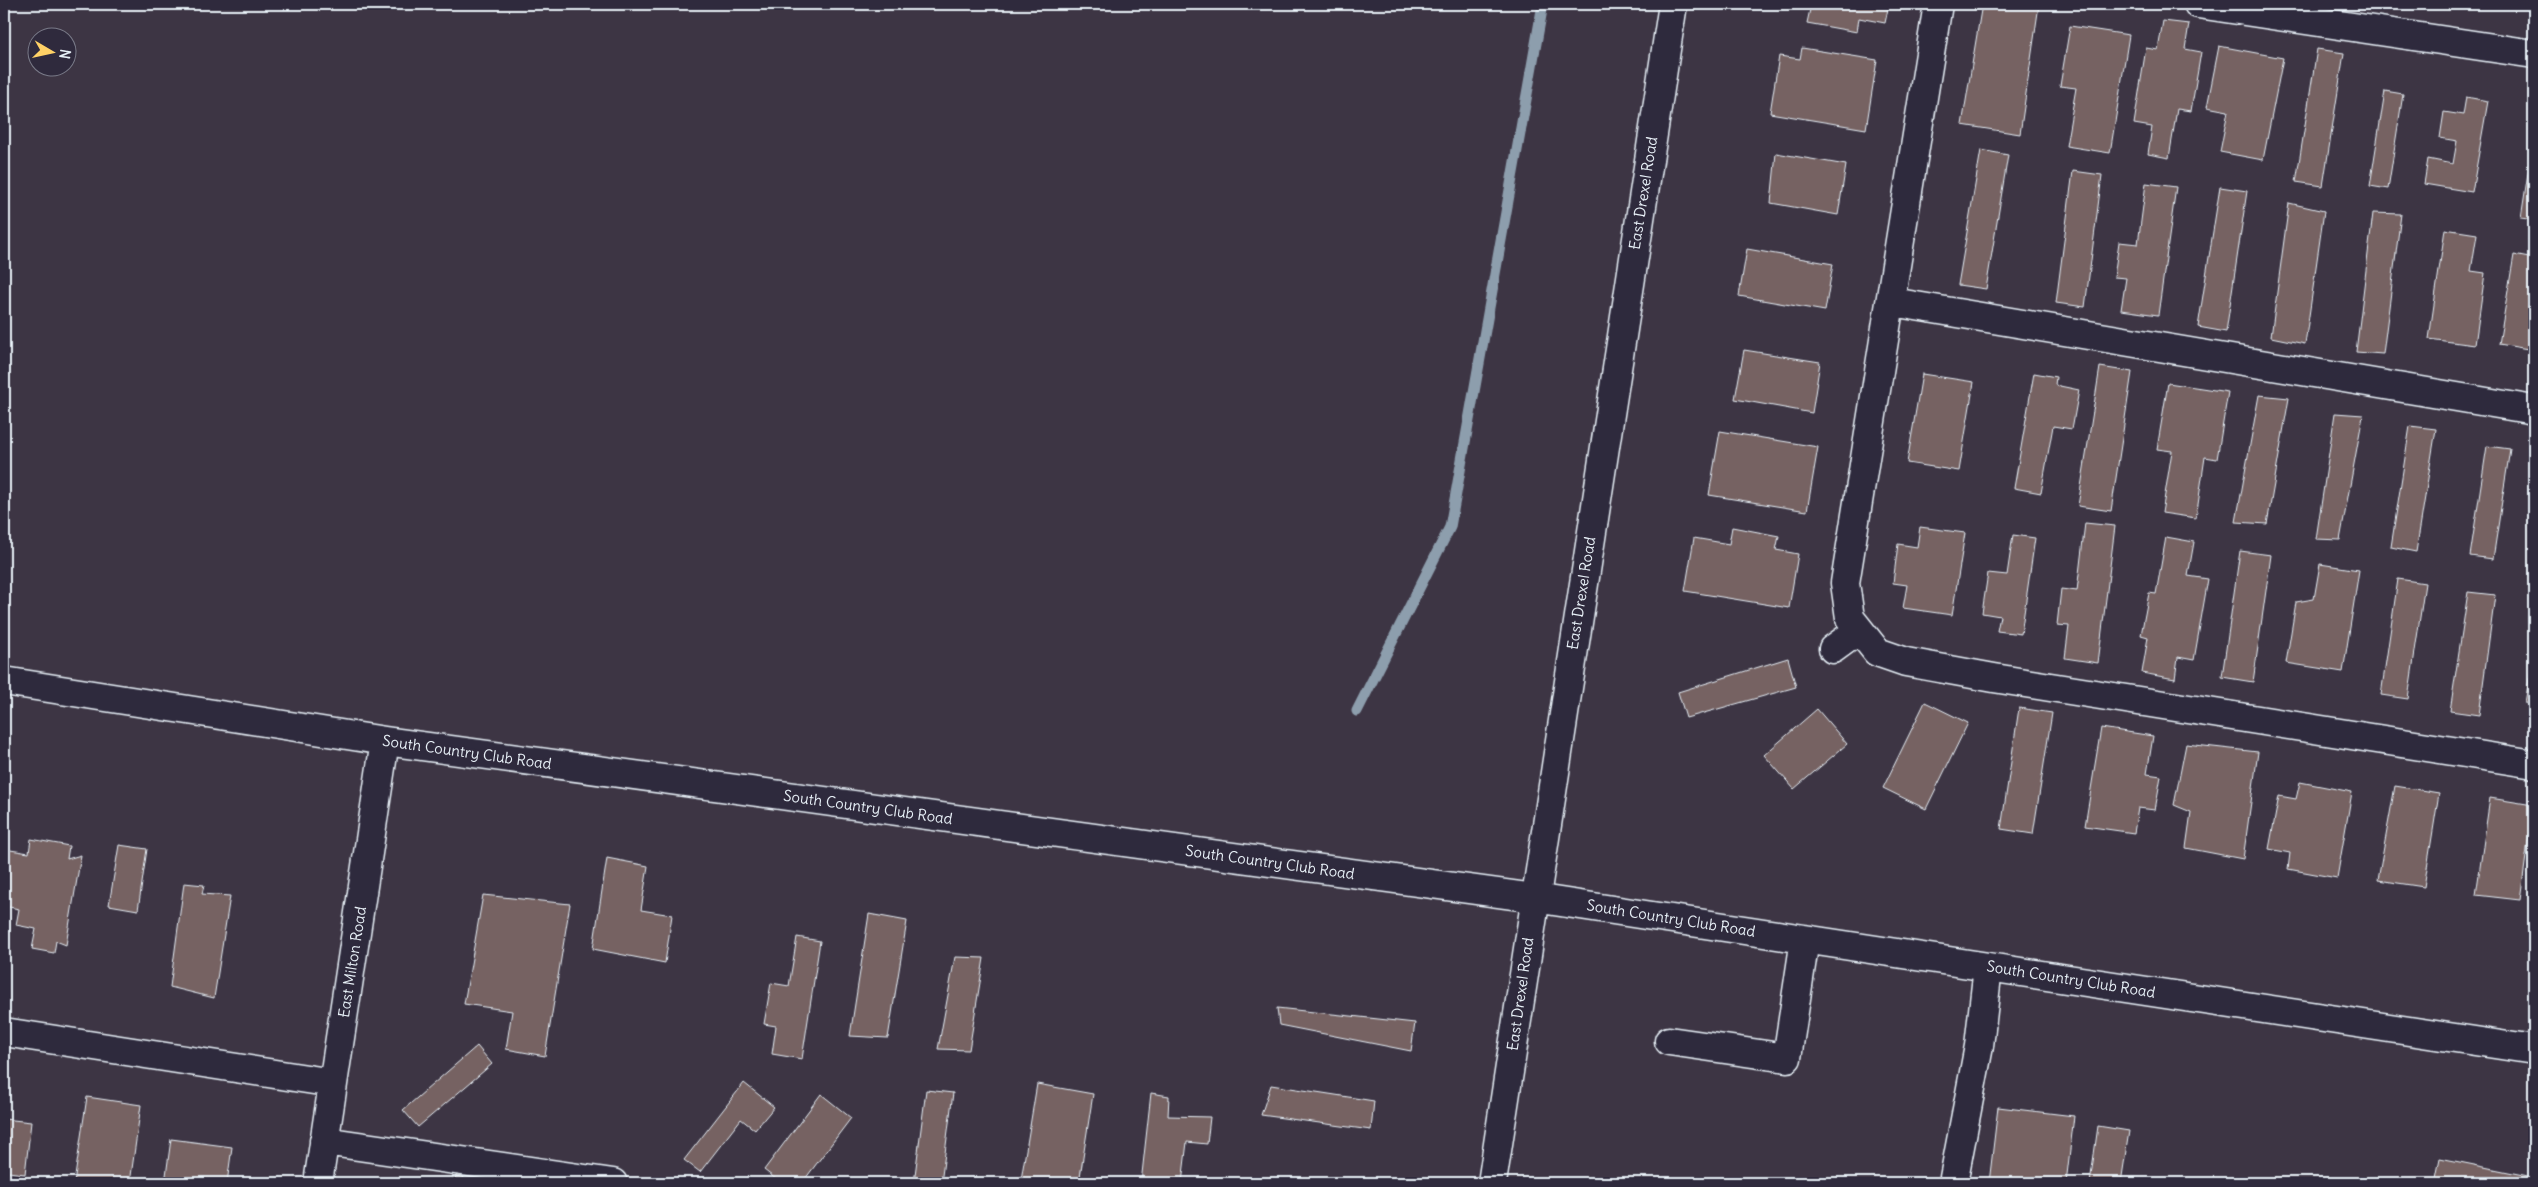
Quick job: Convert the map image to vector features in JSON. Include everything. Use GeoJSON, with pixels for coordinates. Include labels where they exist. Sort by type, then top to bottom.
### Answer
{"type":"FeatureCollection","features":[{"type":"Feature","properties":{"kind":"street","name":"East Drexel Road"},"geometry":{"type":"LineString","coordinates":[[1492,1183],[1672,4]]}},
{"type":"Feature","properties":{"kind":"street"},"geometry":{"type":"LineString","coordinates":[[1938,4],[1892,302],[1845,583],[1850,618],[1876,652],[1906,662],[1994,678],[2534,764]]}},
{"type":"Feature","properties":{"kind":"street"},"geometry":{"type":"LineString","coordinates":[[2198,4],[2534,54]]}},
{"type":"Feature","properties":{"kind":"street"},"geometry":{"type":"LineString","coordinates":[[1892,302],[2534,410]]}},
{"type":"Feature","properties":{"kind":"street"},"geometry":{"type":"LineString","coordinates":[[1833,649],[1859,630]]}},
{"type":"Feature","properties":{"kind":"street","name":"South Country Club Road"},"geometry":{"type":"LineString","coordinates":[[4,681],[385,741],[1534,898],[2534,1050]]}},
{"type":"Feature","properties":{"kind":"street","name":"East Milton Road"},"geometry":{"type":"LineString","coordinates":[[318,1183],[385,741]]}},
{"type":"Feature","properties":{"kind":"street"},"geometry":{"type":"LineString","coordinates":[[1669,1041],[1786,1058],[1805,940]]}},
{"type":"Feature","properties":{"kind":"street"},"geometry":{"type":"LineString","coordinates":[[1952,1183],[1979,1046],[1988,967]]}},
{"type":"Feature","properties":{"kind":"street"},"geometry":{"type":"LineString","coordinates":[[4,1032],[333,1083]]}},
{"type":"Feature","properties":{"kind":"street"},"geometry":{"type":"LineString","coordinates":[[324,1141],[613,1183]]}},
{"type":"Feature","properties":{"kind":"building"},"geometry":{"type":"Polygon","coordinates":[[[1802,4],[1889,4],[1885,23],[1859,18],[1857,32],[1807,23],[1811,5],[1802,4]]]}},
{"type":"Feature","properties":{"kind":"building"},"geometry":{"type":"Polygon","coordinates":[[[1982,4],[2039,5],[2020,134],[1962,125],[1982,4]]]}},
{"type":"Feature","properties":{"kind":"building"},"geometry":{"type":"Polygon","coordinates":[[[2419,4],[2438,4],[2437,8],[2419,4]]]}},
{"type":"Feature","properties":{"kind":"building"},"geometry":{"type":"Polygon","coordinates":[[[2163,21],[2189,24],[2185,49],[2201,52],[2191,111],[2177,109],[2169,158],[2148,154],[2152,127],[2134,124],[2146,48],[2158,50],[2163,21]]]}},
{"type":"Feature","properties":{"kind":"building"},"geometry":{"type":"Polygon","coordinates":[[[2070,26],[2129,35],[2110,153],[2066,146],[2076,88],[2060,86],[2070,26]]]}},
{"type":"Feature","properties":{"kind":"building"},"geometry":{"type":"Polygon","coordinates":[[[2219,46],[2283,58],[2263,160],[2220,152],[2228,111],[2207,107],[2219,46]]]}},
{"type":"Feature","properties":{"kind":"building"},"geometry":{"type":"Polygon","coordinates":[[[1802,48],[1877,60],[1866,129],[1770,113],[1779,56],[1800,59],[1802,48]]]}},
{"type":"Feature","properties":{"kind":"building"},"geometry":{"type":"Polygon","coordinates":[[[2317,49],[2344,53],[2323,186],[2296,182],[2317,49]]]}},
{"type":"Feature","properties":{"kind":"building"},"geometry":{"type":"Polygon","coordinates":[[[2385,91],[2403,94],[2388,189],[2370,186],[2385,91]]]}},
{"type":"Feature","properties":{"kind":"building"},"geometry":{"type":"Polygon","coordinates":[[[2466,97],[2488,101],[2472,192],[2424,184],[2428,159],[2453,164],[2457,141],[2440,138],[2444,112],[2463,115],[2466,97]]]}},
{"type":"Feature","properties":{"kind":"building"},"geometry":{"type":"Polygon","coordinates":[[[2534,134],[2534,220],[2521,218],[2534,134]]]}},
{"type":"Feature","properties":{"kind":"building"},"geometry":{"type":"Polygon","coordinates":[[[1981,150],[2008,155],[1986,289],[1958,285],[1981,150]]]}},
{"type":"Feature","properties":{"kind":"building"},"geometry":{"type":"Polygon","coordinates":[[[1776,153],[1846,165],[1838,215],[1771,203],[1776,153]]]}},
{"type":"Feature","properties":{"kind":"building"},"geometry":{"type":"Polygon","coordinates":[[[2073,171],[2102,175],[2085,307],[2056,303],[2073,171]]]}},
{"type":"Feature","properties":{"kind":"building"},"geometry":{"type":"Polygon","coordinates":[[[2146,183],[2176,187],[2158,315],[2121,310],[2126,278],[2114,277],[2119,242],[2138,244],[2146,183]]]}},
{"type":"Feature","properties":{"kind":"building"},"geometry":{"type":"Polygon","coordinates":[[[2220,187],[2247,191],[2226,332],[2198,327],[2220,187]]]}},
{"type":"Feature","properties":{"kind":"building"},"geometry":{"type":"Polygon","coordinates":[[[2289,203],[2324,211],[2305,344],[2271,337],[2289,203]]]}},
{"type":"Feature","properties":{"kind":"building"},"geometry":{"type":"Polygon","coordinates":[[[2373,213],[2401,214],[2383,354],[2356,352],[2373,213]]]}},
{"type":"Feature","properties":{"kind":"building"},"geometry":{"type":"Polygon","coordinates":[[[2445,229],[2477,234],[2471,271],[2485,273],[2475,345],[2429,339],[2445,229]]]}},
{"type":"Feature","properties":{"kind":"building"},"geometry":{"type":"Polygon","coordinates":[[[1747,249],[1833,264],[1825,311],[1739,296],[1747,249]]]}},
{"type":"Feature","properties":{"kind":"building"},"geometry":{"type":"Polygon","coordinates":[[[2514,255],[2534,259],[2534,350],[2499,344],[2514,255]]]}},
{"type":"Feature","properties":{"kind":"building"},"geometry":{"type":"Polygon","coordinates":[[[1744,350],[1820,362],[1812,413],[1735,399],[1744,350]]]}},
{"type":"Feature","properties":{"kind":"building"},"geometry":{"type":"Polygon","coordinates":[[[2100,367],[2132,372],[2111,511],[2078,506],[2100,367]]]}},
{"type":"Feature","properties":{"kind":"building"},"geometry":{"type":"Polygon","coordinates":[[[2034,373],[2056,377],[2055,385],[2079,390],[2072,429],[2053,426],[2041,493],[2014,488],[2034,373]]]}},
{"type":"Feature","properties":{"kind":"building"},"geometry":{"type":"Polygon","coordinates":[[[1922,374],[1974,382],[1959,471],[1907,463],[1922,374]]]}},
{"type":"Feature","properties":{"kind":"building"},"geometry":{"type":"Polygon","coordinates":[[[2168,383],[2228,392],[2217,459],[2205,457],[2196,518],[2162,513],[2172,451],[2157,449],[2168,383]]]}},
{"type":"Feature","properties":{"kind":"building"},"geometry":{"type":"Polygon","coordinates":[[[2259,395],[2289,398],[2267,524],[2236,522],[2259,395]]]}},
{"type":"Feature","properties":{"kind":"building"},"geometry":{"type":"Polygon","coordinates":[[[2335,413],[2363,415],[2340,540],[2316,539],[2335,413]]]}},
{"type":"Feature","properties":{"kind":"building"},"geometry":{"type":"Polygon","coordinates":[[[2410,426],[2436,429],[2416,552],[2391,547],[2410,426]]]}},
{"type":"Feature","properties":{"kind":"building"},"geometry":{"type":"Polygon","coordinates":[[[1720,431],[1818,447],[1807,511],[1709,495],[1720,431]]]}},
{"type":"Feature","properties":{"kind":"building"},"geometry":{"type":"Polygon","coordinates":[[[2487,446],[2510,449],[2493,559],[2470,556],[2487,446]]]}},
{"type":"Feature","properties":{"kind":"building"},"geometry":{"type":"Polygon","coordinates":[[[2085,523],[2115,526],[2098,663],[2065,658],[2069,626],[2057,625],[2061,589],[2077,591],[2085,523]]]}},
{"type":"Feature","properties":{"kind":"building"},"geometry":{"type":"Polygon","coordinates":[[[1732,527],[1779,536],[1776,550],[1798,554],[1789,608],[1685,591],[1694,538],[1729,544],[1732,527]]]}},
{"type":"Feature","properties":{"kind":"building"},"geometry":{"type":"Polygon","coordinates":[[[1920,527],[1965,533],[1952,615],[1903,608],[1907,585],[1893,583],[1898,544],[1917,547],[1920,527]]]}},
{"type":"Feature","properties":{"kind":"building"},"geometry":{"type":"Polygon","coordinates":[[[2013,535],[2035,538],[2021,634],[1997,631],[2000,616],[1982,613],[1988,573],[2007,575],[2013,535]]]}},
{"type":"Feature","properties":{"kind":"building"},"geometry":{"type":"Polygon","coordinates":[[[2166,537],[2194,542],[2188,576],[2208,579],[2194,660],[2178,657],[2175,679],[2142,673],[2148,637],[2141,635],[2149,593],[2156,594],[2166,537]]]}},
{"type":"Feature","properties":{"kind":"building"},"geometry":{"type":"Polygon","coordinates":[[[2240,551],[2271,555],[2253,682],[2222,677],[2240,551]]]}},
{"type":"Feature","properties":{"kind":"building"},"geometry":{"type":"Polygon","coordinates":[[[2320,564],[2359,570],[2343,672],[2286,663],[2296,602],[2314,599],[2320,564]]]}},
{"type":"Feature","properties":{"kind":"building"},"geometry":{"type":"Polygon","coordinates":[[[2398,579],[2425,583],[2408,699],[2381,695],[2398,579]]]}},
{"type":"Feature","properties":{"kind":"building"},"geometry":{"type":"Polygon","coordinates":[[[2468,592],[2495,595],[2479,715],[2450,711],[2468,592]]]}},
{"type":"Feature","properties":{"kind":"building"},"geometry":{"type":"Polygon","coordinates":[[[2534,649],[2534,704],[2525,703],[2534,649]]]}},
{"type":"Feature","properties":{"kind":"building"},"geometry":{"type":"Polygon","coordinates":[[[1788,658],[1796,687],[1686,718],[1678,692],[1788,658]]]}},
{"type":"Feature","properties":{"kind":"building"},"geometry":{"type":"Polygon","coordinates":[[[1925,702],[1968,723],[1926,809],[1883,788],[1925,702]]]}},
{"type":"Feature","properties":{"kind":"building"},"geometry":{"type":"Polygon","coordinates":[[[2019,708],[2052,713],[2033,834],[2001,829],[2019,708]]]}},
{"type":"Feature","properties":{"kind":"building"},"geometry":{"type":"Polygon","coordinates":[[[1817,709],[1847,744],[1794,789],[1764,755],[1817,709]]]}},
{"type":"Feature","properties":{"kind":"building"},"geometry":{"type":"Polygon","coordinates":[[[2101,728],[2153,736],[2147,774],[2161,776],[2155,810],[2138,808],[2134,833],[2085,826],[2101,728]]]}},
{"type":"Feature","properties":{"kind":"building"},"geometry":{"type":"Polygon","coordinates":[[[2186,744],[2258,752],[2243,859],[2186,848],[2191,812],[2174,805],[2186,744]]]}},
{"type":"Feature","properties":{"kind":"building"},"geometry":{"type":"Polygon","coordinates":[[[2300,782],[2352,792],[2337,878],[2288,869],[2290,853],[2269,849],[2279,796],[2296,799],[2300,782]]]}},
{"type":"Feature","properties":{"kind":"building"},"geometry":{"type":"Polygon","coordinates":[[[2395,786],[2439,793],[2424,887],[2378,880],[2395,786]]]}},
{"type":"Feature","properties":{"kind":"building"},"geometry":{"type":"Polygon","coordinates":[[[2490,798],[2533,805],[2520,900],[2476,895],[2490,798]]]}},
{"type":"Feature","properties":{"kind":"building"},"geometry":{"type":"Polygon","coordinates":[[[31,839],[69,846],[67,859],[81,855],[66,945],[56,941],[54,953],[32,949],[36,929],[16,925],[19,909],[4,906],[4,849],[29,853],[31,839]]]}},
{"type":"Feature","properties":{"kind":"building"},"geometry":{"type":"Polygon","coordinates":[[[119,845],[147,849],[138,910],[109,905],[119,845]]]}},
{"type":"Feature","properties":{"kind":"building"},"geometry":{"type":"Polygon","coordinates":[[[607,858],[648,866],[641,910],[672,915],[665,963],[593,949],[607,858]]]}},
{"type":"Feature","properties":{"kind":"building"},"geometry":{"type":"Polygon","coordinates":[[[184,883],[204,885],[202,894],[230,896],[214,998],[170,987],[184,883]]]}},
{"type":"Feature","properties":{"kind":"building"},"geometry":{"type":"Polygon","coordinates":[[[483,895],[570,904],[545,1056],[506,1049],[512,1011],[464,1004],[483,895]]]}},
{"type":"Feature","properties":{"kind":"building"},"geometry":{"type":"Polygon","coordinates":[[[869,914],[907,921],[888,1038],[850,1036],[869,914]]]}},
{"type":"Feature","properties":{"kind":"building"},"geometry":{"type":"Polygon","coordinates":[[[797,937],[820,941],[802,1059],[772,1054],[776,1026],[764,1024],[771,983],[789,986],[797,937]]]}},
{"type":"Feature","properties":{"kind":"building"},"geometry":{"type":"Polygon","coordinates":[[[955,957],[984,958],[969,1050],[938,1049],[955,957]]]}},
{"type":"Feature","properties":{"kind":"building"},"geometry":{"type":"Polygon","coordinates":[[[1277,1008],[1415,1023],[1411,1051],[1279,1025],[1277,1008]]]}},
{"type":"Feature","properties":{"kind":"building"},"geometry":{"type":"Polygon","coordinates":[[[477,1046],[492,1064],[418,1127],[403,1110],[477,1046]]]}},
{"type":"Feature","properties":{"kind":"building"},"geometry":{"type":"Polygon","coordinates":[[[744,1083],[774,1107],[755,1130],[741,1119],[700,1172],[684,1160],[744,1083]]]}},
{"type":"Feature","properties":{"kind":"building"},"geometry":{"type":"Polygon","coordinates":[[[1037,1084],[1093,1094],[1079,1183],[1039,1183],[1021,1180],[1037,1084]]]}},
{"type":"Feature","properties":{"kind":"building"},"geometry":{"type":"Polygon","coordinates":[[[1271,1085],[1374,1101],[1371,1130],[1261,1115],[1271,1085]]]}},
{"type":"Feature","properties":{"kind":"building"},"geometry":{"type":"Polygon","coordinates":[[[926,1090],[953,1093],[941,1183],[914,1183],[926,1090]]]}},
{"type":"Feature","properties":{"kind":"building"},"geometry":{"type":"Polygon","coordinates":[[[1151,1093],[1169,1096],[1168,1116],[1210,1117],[1207,1144],[1187,1142],[1182,1183],[1156,1181],[1156,1183],[1141,1183],[1151,1093]]]}},
{"type":"Feature","properties":{"kind":"building"},"geometry":{"type":"Polygon","coordinates":[[[821,1094],[851,1118],[802,1183],[781,1183],[764,1170],[821,1094]]]}},
{"type":"Feature","properties":{"kind":"building"},"geometry":{"type":"Polygon","coordinates":[[[87,1097],[141,1105],[130,1183],[74,1183],[87,1097]]]}},
{"type":"Feature","properties":{"kind":"building"},"geometry":{"type":"Polygon","coordinates":[[[1998,1107],[2074,1116],[2066,1183],[1989,1183],[1998,1107]]]}},
{"type":"Feature","properties":{"kind":"building"},"geometry":{"type":"Polygon","coordinates":[[[4,1119],[31,1122],[25,1174],[8,1172],[6,1183],[4,1183],[4,1119]]]}},
{"type":"Feature","properties":{"kind":"building"},"geometry":{"type":"Polygon","coordinates":[[[2098,1126],[2129,1131],[2121,1183],[2090,1183],[2098,1126]]]}},
{"type":"Feature","properties":{"kind":"building"},"geometry":{"type":"Polygon","coordinates":[[[171,1139],[232,1147],[227,1183],[165,1183],[171,1139]]]}},
{"type":"Feature","properties":{"kind":"building"},"geometry":{"type":"Polygon","coordinates":[[[2440,1158],[2528,1176],[2526,1183],[2435,1183],[2440,1158]]]}},
{"type":"Feature","properties":{"kind":"building"},"geometry":{"type":"Polygon","coordinates":[[[458,1173],[470,1183],[452,1183],[458,1173]]]}},
{"type":"Feature","properties":{"kind":"building"},"geometry":{"type":"Polygon","coordinates":[[[1246,1179],[1273,1183],[1245,1183],[1246,1179]]]}},
{"type":"Feature","properties":{"kind":"building"},"geometry":{"type":"Polygon","coordinates":[[[2252,1179],[2281,1183],[2252,1183],[2252,1179]]]}},
{"type":"Feature","properties":{"kind":"waterway"},"geometry":{"type":"LineString","coordinates":[[1357,711],[1450,527],[1543,4]]}}]}
